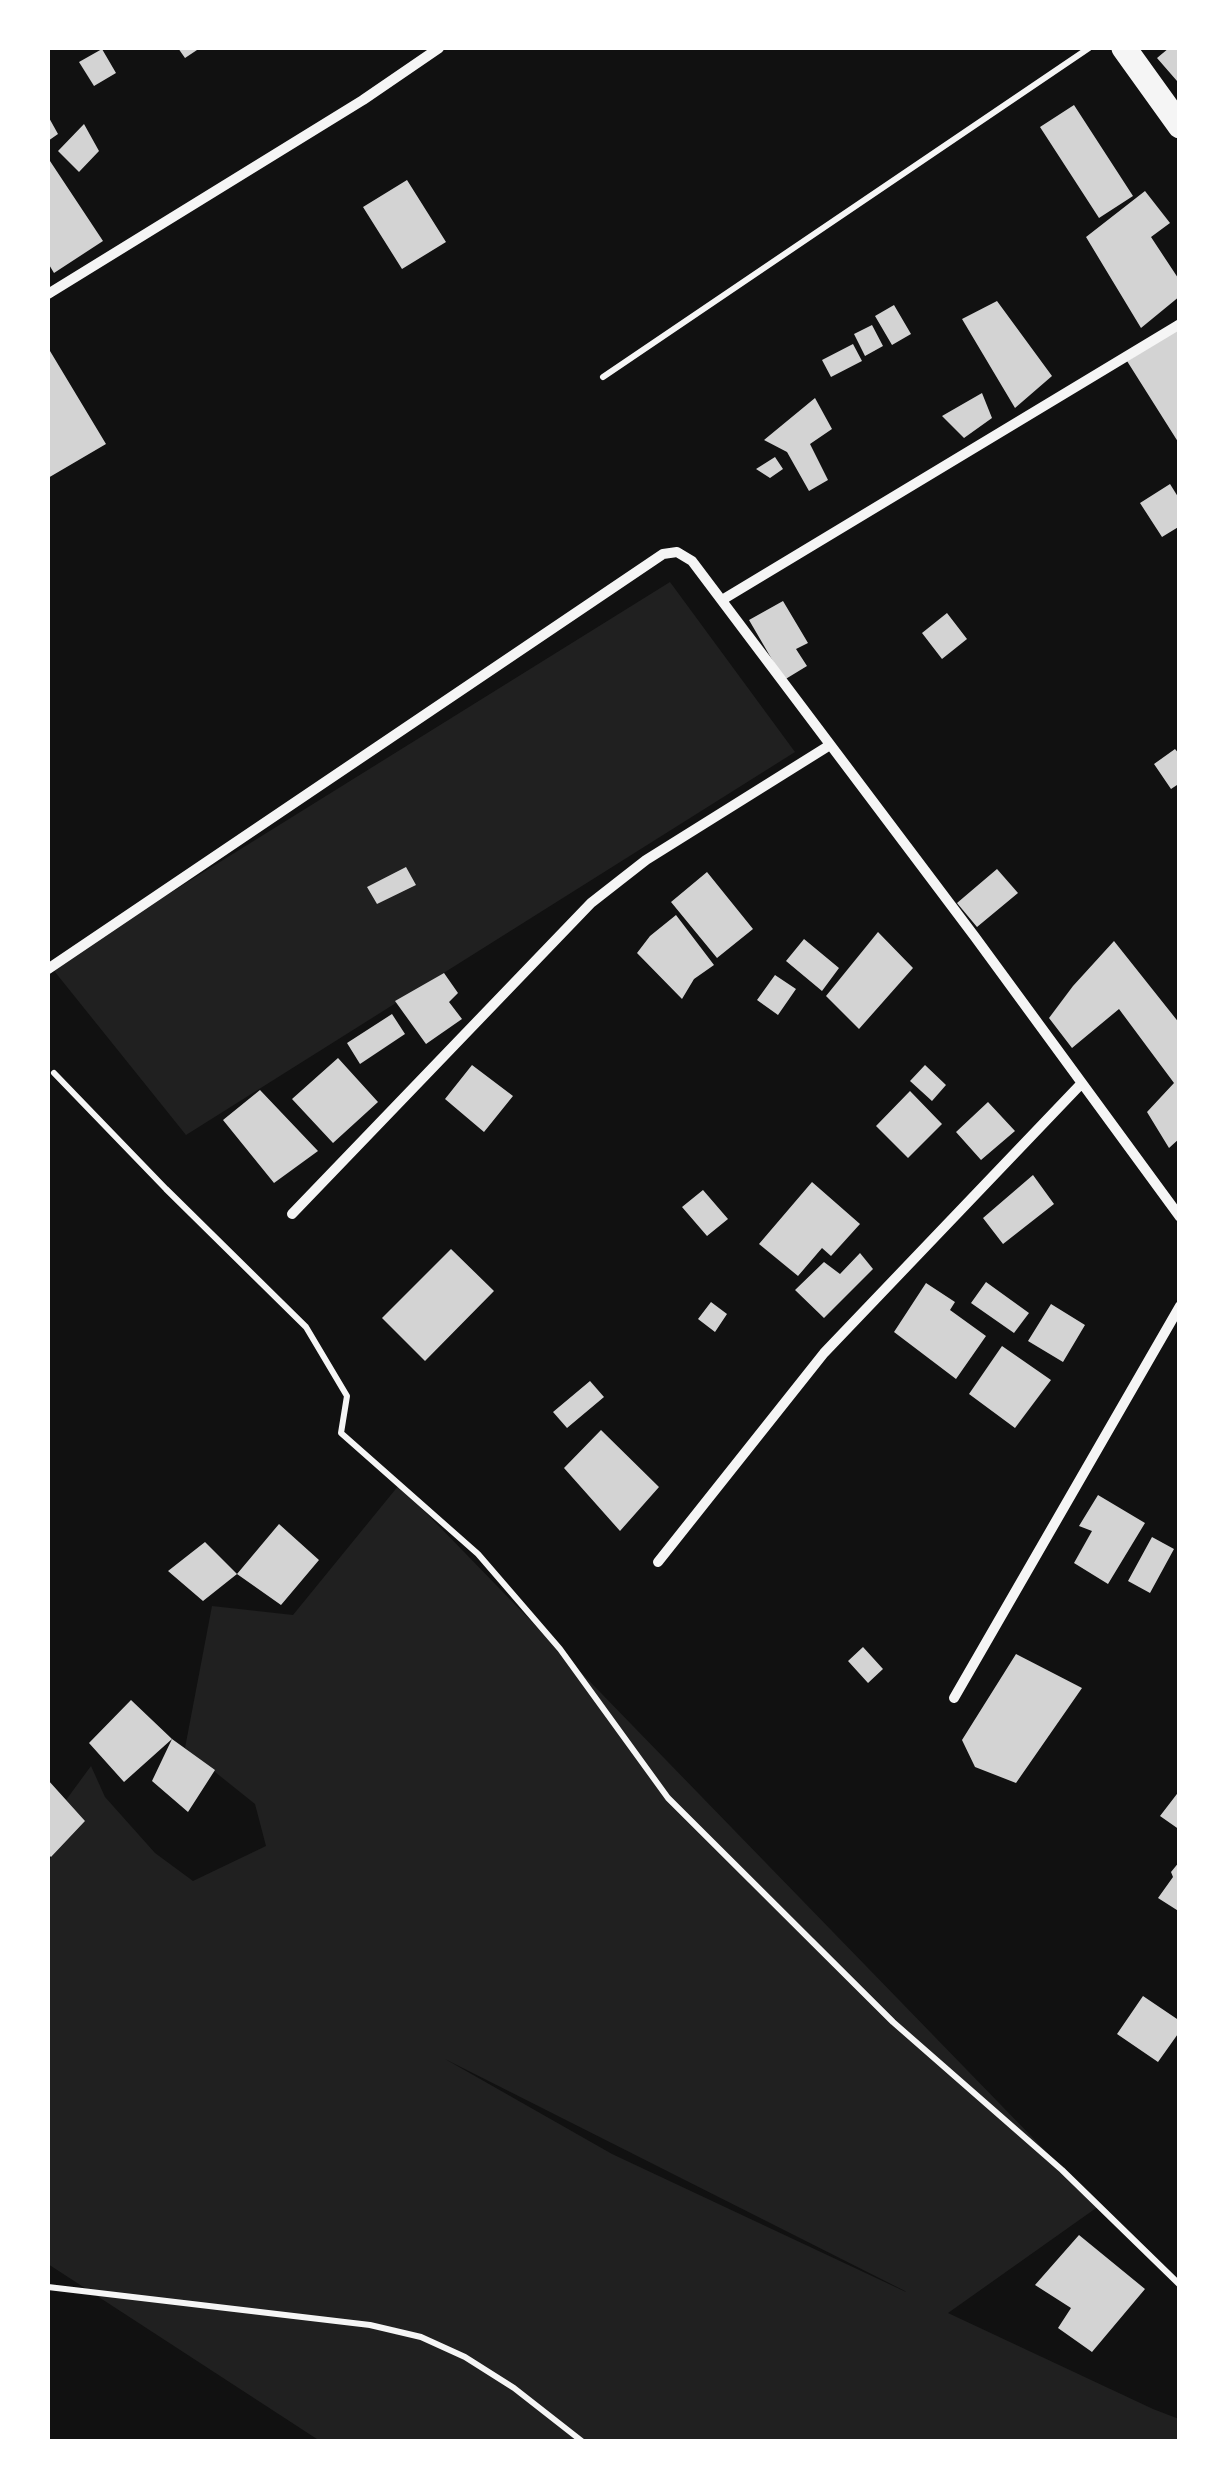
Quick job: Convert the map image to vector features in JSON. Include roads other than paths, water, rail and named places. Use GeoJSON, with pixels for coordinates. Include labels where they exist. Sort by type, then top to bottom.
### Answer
{"type":"FeatureCollection","features":[{"type":"Feature","properties":{"kind":"highway"},"geometry":{"type":"LineString","coordinates":[[1124,48],[1180,126]]}},
{"type":"Feature","properties":{"kind":"street"},"geometry":{"type":"LineString","coordinates":[[48,294],[363,100],[439,48]]}},
{"type":"Feature","properties":{"kind":"street"},"geometry":{"type":"LineString","coordinates":[[722,600],[1180,324]]}},
{"type":"Feature","properties":{"kind":"street"},"geometry":{"type":"LineString","coordinates":[[48,970],[662,554],[677,552],[692,561],[722,600],[1180,1217]]}},
{"type":"Feature","properties":{"kind":"street"},"geometry":{"type":"LineString","coordinates":[[292,1214],[591,903],[646,860],[830,746]]}},
{"type":"Feature","properties":{"kind":"street"},"geometry":{"type":"LineString","coordinates":[[658,1562],[824,1353],[1081,1084]]}},
{"type":"Feature","properties":{"kind":"street"},"geometry":{"type":"LineString","coordinates":[[954,1698],[1180,1306]]}}]}
